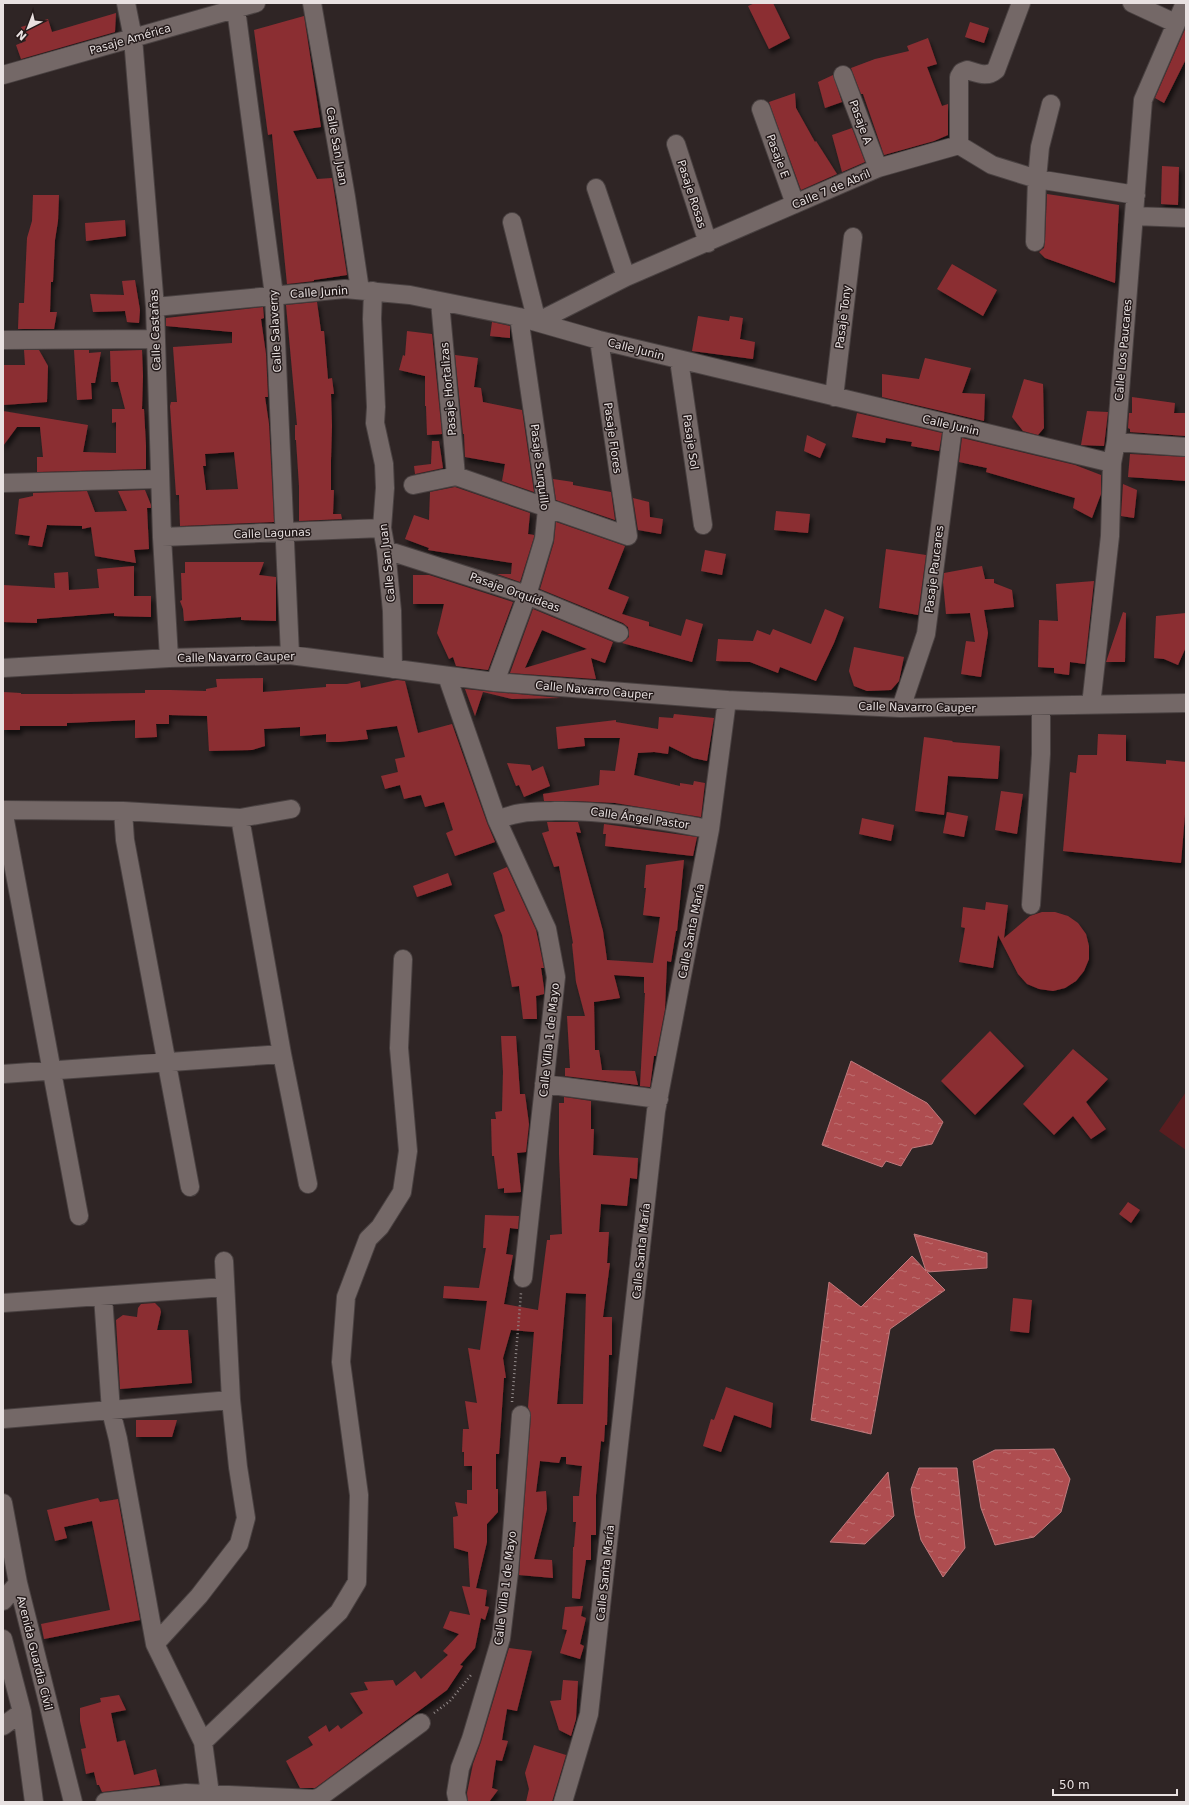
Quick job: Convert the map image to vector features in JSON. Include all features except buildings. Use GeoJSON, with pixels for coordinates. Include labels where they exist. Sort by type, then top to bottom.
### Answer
{"type":"FeatureCollection","features":[{"type":"Feature","properties":{"kind":"street","name":"Calle Castañas"},"geometry":{"type":"LineString","coordinates":[[126,3],[133,38],[155,307],[162,537],[169,658]]}},
{"type":"Feature","properties":{"kind":"street","name":"Pasaje América"},"geometry":{"type":"LineString","coordinates":[[3,75],[256,3]]}},
{"type":"Feature","properties":{"kind":"street","name":"Calle San Juan"},"geometry":{"type":"LineString","coordinates":[[312,3],[346,197],[372,319],[376,407],[375,422],[382,447],[385,488],[382,528],[397,553],[392,611],[393,668]]}},
{"type":"Feature","properties":{"kind":"street"},"geometry":{"type":"LineString","coordinates":[[1021,3],[996,70],[992,74],[986,75],[967,70],[962,72],[959,77],[959,145],[992,165],[1037,179],[1136,195]]}},
{"type":"Feature","properties":{"kind":"street"},"geometry":{"type":"LineString","coordinates":[[1132,3],[1175,23]]}},
{"type":"Feature","properties":{"kind":"street","name":"Calle Los Paucares"},"geometry":{"type":"LineString","coordinates":[[1091,705],[1110,536],[1112,463],[1116,442],[1143,100],[1175,23],[1185,3]]}},
{"type":"Feature","properties":{"kind":"street","name":"Calle Salaverry"},"geometry":{"type":"LineString","coordinates":[[236,9],[274,295],[290,655]]}},
{"type":"Feature","properties":{"kind":"street"},"geometry":{"type":"LineString","coordinates":[[3,75],[3,80]]}},
{"type":"Feature","properties":{"kind":"street","name":"Pasaje A"},"geometry":{"type":"LineString","coordinates":[[843,75],[878,168]]}},
{"type":"Feature","properties":{"kind":"street"},"geometry":{"type":"LineString","coordinates":[[1035,242],[1037,179],[1040,147],[1051,104]]}},
{"type":"Feature","properties":{"kind":"street","name":"Pasaje E"},"geometry":{"type":"LineString","coordinates":[[760,109],[795,204]]}},
{"type":"Feature","properties":{"kind":"street","name":"Pasaje Rosas"},"geometry":{"type":"LineString","coordinates":[[676,144],[708,243]]}},
{"type":"Feature","properties":{"kind":"street","name":"Calle 7 de Abril"},"geometry":{"type":"LineString","coordinates":[[537,322],[626,277],[708,243],[878,168],[959,145]]}},
{"type":"Feature","properties":{"kind":"street"},"geometry":{"type":"LineString","coordinates":[[596,188],[626,277]]}},
{"type":"Feature","properties":{"kind":"street"},"geometry":{"type":"LineString","coordinates":[[1134,216],[1186,218]]}},
{"type":"Feature","properties":{"kind":"street"},"geometry":{"type":"LineString","coordinates":[[512,222],[537,322]]}},
{"type":"Feature","properties":{"kind":"street","name":"Pasaje Tony"},"geometry":{"type":"LineString","coordinates":[[834,397],[853,237]]}},
{"type":"Feature","properties":{"kind":"street","name":"Calle Junin"},"geometry":{"type":"LineString","coordinates":[[155,307],[345,288],[410,295],[518,317],[599,340],[680,360],[1112,463]]}},
{"type":"Feature","properties":{"kind":"street","name":"Pasaje Hortalizas"},"geometry":{"type":"LineString","coordinates":[[440,302],[456,476]]}},
{"type":"Feature","properties":{"kind":"street","name":"Pasaje Surquillo"},"geometry":{"type":"LineString","coordinates":[[495,682],[527,595],[544,539],[547,509],[518,317]]}},
{"type":"Feature","properties":{"kind":"street"},"geometry":{"type":"LineString","coordinates":[[3,340],[156,339]]}},
{"type":"Feature","properties":{"kind":"street","name":"Pasaje Flores"},"geometry":{"type":"LineString","coordinates":[[547,509],[628,536],[599,340]]}},
{"type":"Feature","properties":{"kind":"street","name":"Pasaje Sol"},"geometry":{"type":"LineString","coordinates":[[680,360],[703,524]]}},
{"type":"Feature","properties":{"kind":"street","name":"Pasaje Paucares"},"geometry":{"type":"LineString","coordinates":[[902,708],[926,634],[952,426]]}},
{"type":"Feature","properties":{"kind":"street"},"geometry":{"type":"LineString","coordinates":[[1116,442],[1186,447]]}},
{"type":"Feature","properties":{"kind":"street"},"geometry":{"type":"LineString","coordinates":[[413,485],[456,476],[547,509]]}},
{"type":"Feature","properties":{"kind":"street"},"geometry":{"type":"LineString","coordinates":[[3,483],[160,479]]}},
{"type":"Feature","properties":{"kind":"street","name":"Calle Lagunas"},"geometry":{"type":"LineString","coordinates":[[162,537],[382,528]]}},
{"type":"Feature","properties":{"kind":"street","name":"Pasaje Orquídeas"},"geometry":{"type":"LineString","coordinates":[[397,553],[527,595],[619,633]]}},
{"type":"Feature","properties":{"kind":"street","name":"Calle Navarro Cauper"},"geometry":{"type":"LineString","coordinates":[[3,668],[169,658],[290,655],[495,682],[727,700],[902,708],[1186,703]]}},
{"type":"Feature","properties":{"kind":"street","name":"Calle Villa 1 de Mayo"},"geometry":{"type":"LineString","coordinates":[[447,676],[509,816],[547,929],[556,977],[523,1278]]}},
{"type":"Feature","properties":{"kind":"street","name":"Calle Santa María"},"geometry":{"type":"LineString","coordinates":[[563,1802],[589,1714],[659,1098],[710,829],[727,700]]}},
{"type":"Feature","properties":{"kind":"street"},"geometry":{"type":"LineString","coordinates":[[1031,905],[1042,754],[1041,706]]}},
{"type":"Feature","properties":{"kind":"street"},"geometry":{"type":"LineString","coordinates":[[79,1216],[3,810],[123,811],[240,818],[291,809]]}},
{"type":"Feature","properties":{"kind":"street","name":"Calle Ángel Pastor"},"geometry":{"type":"LineString","coordinates":[[509,816],[587,810],[619,813],[710,829]]}},
{"type":"Feature","properties":{"kind":"street"},"geometry":{"type":"LineString","coordinates":[[123,811],[124,840],[168,1062],[190,1187]]}},
{"type":"Feature","properties":{"kind":"street"},"geometry":{"type":"LineString","coordinates":[[240,818],[282,1054],[308,1184]]}},
{"type":"Feature","properties":{"kind":"street"},"geometry":{"type":"LineString","coordinates":[[203,1742],[339,1612],[357,1582],[359,1495],[340,1362],[346,1297],[368,1239],[380,1227],[402,1192],[408,1151],[399,1048],[403,959]]}},
{"type":"Feature","properties":{"kind":"street"},"geometry":{"type":"LineString","coordinates":[[3,1074],[282,1054]]}},
{"type":"Feature","properties":{"kind":"street"},"geometry":{"type":"LineString","coordinates":[[544,1084],[659,1098]]}},
{"type":"Feature","properties":{"kind":"street"},"geometry":{"type":"LineString","coordinates":[[155,1644],[199,1596],[239,1544],[246,1518],[238,1467],[231,1400],[224,1287],[224,1261]]}},
{"type":"Feature","properties":{"kind":"street"},"geometry":{"type":"LineString","coordinates":[[3,1303],[224,1287]]}},
{"type":"Feature","properties":{"kind":"street"},"geometry":{"type":"LineString","coordinates":[[102,1296],[111,1410],[118,1439],[155,1644],[203,1742],[210,1794]]}},
{"type":"Feature","properties":{"kind":"street"},"geometry":{"type":"LineString","coordinates":[[3,1419],[231,1400]]}},
{"type":"Feature","properties":{"kind":"street","name":"Calle Villa 1 de Mayo"},"geometry":{"type":"LineString","coordinates":[[458,1802],[456,1794],[460,1768],[471,1739],[501,1638],[509,1572],[521,1415]]}},
{"type":"Feature","properties":{"kind":"street","name":"Avenida Guardia Civil"},"geometry":{"type":"LineString","coordinates":[[3,1503],[18,1583],[73,1802]]}},
{"type":"Feature","properties":{"kind":"street"},"geometry":{"type":"LineString","coordinates":[[3,1601],[18,1583]]}},
{"type":"Feature","properties":{"kind":"street"},"geometry":{"type":"LineString","coordinates":[[3,1639],[22,1712],[34,1802]]}},
{"type":"Feature","properties":{"kind":"street"},"geometry":{"type":"LineString","coordinates":[[3,1726],[22,1712]]}},
{"type":"Feature","properties":{"kind":"street"},"geometry":{"type":"LineString","coordinates":[[105,1802],[186,1793],[308,1800],[320,1797],[421,1723]]}},
{"type":"Feature","properties":{"kind":"shaded area"},"geometry":{"type":"Polygon","coordinates":[[[1186,1092],[1186,1150],[1159,1131],[1186,1092]]]}},
{"type":"Feature","properties":{"kind":"water"},"geometry":{"type":"Polygon","coordinates":[[[851,1061],[927,1103],[943,1122],[932,1144],[912,1148],[901,1166],[886,1161],[882,1167],[822,1145],[851,1061]]]}},
{"type":"Feature","properties":{"kind":"water"},"geometry":{"type":"Polygon","coordinates":[[[914,1234],[987,1253],[987,1268],[927,1272],[945,1290],[890,1329],[871,1434],[811,1420],[829,1282],[861,1307],[912,1256],[926,1271],[914,1234]]]}},
{"type":"Feature","properties":{"kind":"water"},"geometry":{"type":"Polygon","coordinates":[[[1054,1449],[1070,1479],[1061,1512],[1034,1537],[995,1545],[981,1508],[973,1461],[995,1450],[1054,1449]]]}},
{"type":"Feature","properties":{"kind":"water"},"geometry":{"type":"Polygon","coordinates":[[[919,1468],[957,1468],[965,1548],[943,1577],[921,1540],[915,1515],[911,1489],[919,1468]]]}},
{"type":"Feature","properties":{"kind":"water"},"geometry":{"type":"Polygon","coordinates":[[[888,1472],[894,1516],[865,1544],[830,1542],[888,1472]]]}}]}
